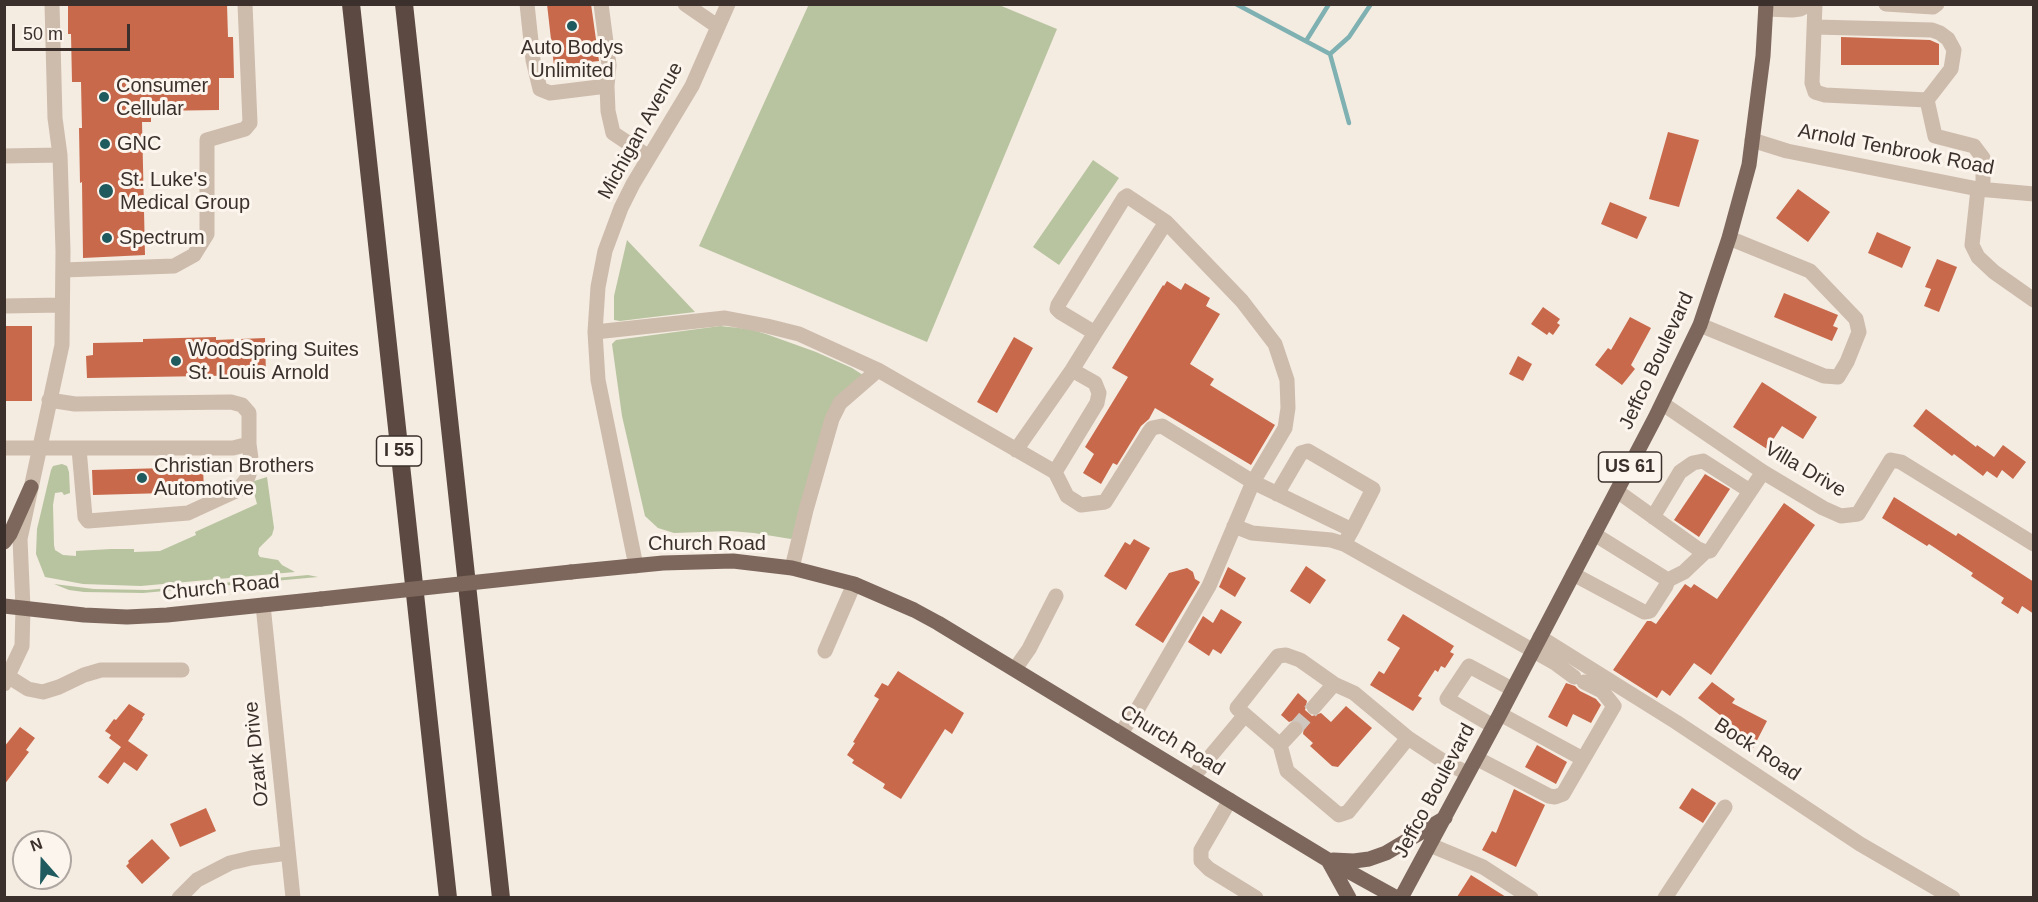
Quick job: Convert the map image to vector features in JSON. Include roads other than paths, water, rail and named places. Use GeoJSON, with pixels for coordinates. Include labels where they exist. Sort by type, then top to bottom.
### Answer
{"type":"FeatureCollection","features":[{"type":"Feature","properties":{"kind":"highway","name":"I 55"},"geometry":{"type":"LineString","coordinates":[[351,4],[448,897]]}},
{"type":"Feature","properties":{"kind":"highway"},"geometry":{"type":"LineString","coordinates":[[404,4],[501,897]]}},
{"type":"Feature","properties":{"kind":"main road","name":"Jeffco Boulevard"},"geometry":{"type":"LineString","coordinates":[[1399,897],[1445,818],[1497,720],[1663,404],[1700,325],[1729,238],[1749,165],[1761,76],[1766,7]]}},
{"type":"Feature","properties":{"kind":"main road"},"geometry":{"type":"LineString","coordinates":[[4,542],[10,534],[31,487]]}},
{"type":"Feature","properties":{"kind":"main road","name":"Church Road"},"geometry":{"type":"LineString","coordinates":[[4,606],[84,615],[127,617],[167,615],[571,572],[700,561],[732,561],[792,568],[854,584],[914,610],[1328,860],[1399,897]]}},
{"type":"Feature","properties":{"kind":"main road"},"geometry":{"type":"LineString","coordinates":[[1328,860],[1370,859],[1386,853],[1445,818]]}},
{"type":"Feature","properties":{"kind":"main road"},"geometry":{"type":"LineString","coordinates":[[1328,860],[1349,897]]}},
{"type":"Feature","properties":{"kind":"street"},"geometry":{"type":"LineString","coordinates":[[52,4],[55,118],[60,155],[62,345],[20,539],[22,646],[7,681],[43,692],[101,670],[182,670]]}},
{"type":"Feature","properties":{"kind":"street"},"geometry":{"type":"LineString","coordinates":[[63,270],[174,266],[194,255],[207,234],[207,140],[245,129],[250,123],[245,4]]}},
{"type":"Feature","properties":{"kind":"street"},"geometry":{"type":"LineString","coordinates":[[527,4],[533,60],[540,89],[550,93],[607,86]]}},
{"type":"Feature","properties":{"kind":"street"},"geometry":{"type":"LineString","coordinates":[[602,4],[609,65],[608,111],[613,133],[649,157]]}},
{"type":"Feature","properties":{"kind":"street"},"geometry":{"type":"LineString","coordinates":[[685,4],[717,26]]}},
{"type":"Feature","properties":{"kind":"street","name":"Michigan Avenue"},"geometry":{"type":"LineString","coordinates":[[636,566],[598,380],[595,332],[598,287],[612,230],[633,184],[692,86],[728,4]]}},
{"type":"Feature","properties":{"kind":"street"},"geometry":{"type":"LineString","coordinates":[[1766,7],[1792,10],[1810,4]]}},
{"type":"Feature","properties":{"kind":"street"},"geometry":{"type":"LineString","coordinates":[[1815,4],[1812,83],[1815,92],[1825,95],[1928,100]]}},
{"type":"Feature","properties":{"kind":"street"},"geometry":{"type":"LineString","coordinates":[[1886,4],[1933,7],[1936,4]]}},
{"type":"Feature","properties":{"kind":"street"},"geometry":{"type":"LineString","coordinates":[[1815,27],[1932,30],[1948,39],[1954,50],[1952,69],[1928,100],[1935,136],[1974,146],[1983,158],[1972,245],[1977,256],[1994,272],[2034,300]]}},
{"type":"Feature","properties":{"kind":"street","name":"Arnold Tenbrook Road"},"geometry":{"type":"LineString","coordinates":[[1752,140],[1787,151],[1980,189],[2034,194]]}},
{"type":"Feature","properties":{"kind":"street"},"geometry":{"type":"LineString","coordinates":[[4,156],[60,155]]}},
{"type":"Feature","properties":{"kind":"street"},"geometry":{"type":"LineString","coordinates":[[1095,333],[1057,309],[1127,196],[1166,222],[1248,308],[1275,344],[1284,366],[1288,398],[1288,420],[1253,482],[1209,586],[1137,710],[1120,734]]}},
{"type":"Feature","properties":{"kind":"street"},"geometry":{"type":"LineString","coordinates":[[1016,450],[1072,370],[1166,222]]}},
{"type":"Feature","properties":{"kind":"street"},"geometry":{"type":"LineString","coordinates":[[1700,325],[1824,376],[1838,377],[1847,362],[1859,332],[1856,319],[1810,271],[1729,238]]}},
{"type":"Feature","properties":{"kind":"street"},"geometry":{"type":"LineString","coordinates":[[4,306],[62,305]]}},
{"type":"Feature","properties":{"kind":"street"},"geometry":{"type":"LineString","coordinates":[[595,332],[725,318],[799,334],[878,370],[1055,472],[1067,496],[1081,505],[1106,502],[1149,432],[1157,426],[1162,426],[1253,482],[1352,530]]}},
{"type":"Feature","properties":{"kind":"street"},"geometry":{"type":"LineString","coordinates":[[792,568],[832,419],[840,403],[878,370]]}},
{"type":"Feature","properties":{"kind":"street"},"geometry":{"type":"LineString","coordinates":[[1055,472],[1097,403],[1099,393],[1095,383],[1072,370]]}},
{"type":"Feature","properties":{"kind":"street"},"geometry":{"type":"LineString","coordinates":[[49,400],[75,405],[231,402],[242,405],[249,413],[252,466],[248,477],[238,490],[188,513],[88,521],[85,517],[79,449]]}},
{"type":"Feature","properties":{"kind":"street","name":"Villa Drive"},"geometry":{"type":"LineString","coordinates":[[1663,404],[1763,472],[1823,508],[1841,516],[1858,514],[1891,460],[1901,462],[2034,544]]}},
{"type":"Feature","properties":{"kind":"street"},"geometry":{"type":"LineString","coordinates":[[4,448],[40,450],[233,448],[249,444]]}},
{"type":"Feature","properties":{"kind":"street"},"geometry":{"type":"LineString","coordinates":[[1277,494],[1301,453],[1308,451],[1373,489],[1344,544]]}},
{"type":"Feature","properties":{"kind":"street"},"geometry":{"type":"LineString","coordinates":[[1653,517],[1680,472],[1693,463],[1703,461],[1750,491]]}},
{"type":"Feature","properties":{"kind":"street"},"geometry":{"type":"LineString","coordinates":[[1573,574],[1644,612],[1650,611],[1668,580],[1684,572],[1705,552],[1710,551],[1763,472]]}},
{"type":"Feature","properties":{"kind":"street"},"geometry":{"type":"LineString","coordinates":[[1617,491],[1705,552]]}},
{"type":"Feature","properties":{"kind":"street"},"geometry":{"type":"LineString","coordinates":[[1234,526],[1252,533],[1330,540],[1344,544],[1536,644],[1579,679],[1602,691],[1614,706],[1563,794],[1555,797],[1549,796],[1476,758]]}},
{"type":"Feature","properties":{"kind":"street"},"geometry":{"type":"LineString","coordinates":[[1594,534],[1668,580]]}},
{"type":"Feature","properties":{"kind":"street"},"geometry":{"type":"LineString","coordinates":[[825,651],[854,584]]}},
{"type":"Feature","properties":{"kind":"street"},"geometry":{"type":"LineString","coordinates":[[1015,669],[1029,649],[1056,596]]}},
{"type":"Feature","properties":{"kind":"street","name":"Ozark Drive"},"geometry":{"type":"LineString","coordinates":[[263,605],[293,897]]}},
{"type":"Feature","properties":{"kind":"street","name":"Bock Road"},"geometry":{"type":"LineString","coordinates":[[1536,644],[1676,722],[1860,844],[1953,897]]}},
{"type":"Feature","properties":{"kind":"street"},"geometry":{"type":"LineString","coordinates":[[1408,738],[1348,812],[1339,814],[1287,771],[1280,745],[1237,708],[1278,656],[1286,655],[1300,660],[1334,684],[1354,693],[1408,738],[1467,773]]}},
{"type":"Feature","properties":{"kind":"street"},"geometry":{"type":"LineString","coordinates":[[1512,689],[1469,666],[1447,699],[1583,759]]}},
{"type":"Feature","properties":{"kind":"street"},"geometry":{"type":"LineString","coordinates":[[1314,707],[1334,684]]}},
{"type":"Feature","properties":{"kind":"street"},"geometry":{"type":"LineString","coordinates":[[1193,777],[1245,715]]}},
{"type":"Feature","properties":{"kind":"street"},"geometry":{"type":"LineString","coordinates":[[1280,745],[1295,729]]}},
{"type":"Feature","properties":{"kind":"street"},"geometry":{"type":"LineString","coordinates":[[1230,801],[1201,850],[1201,861],[1209,869],[1256,897]]}},
{"type":"Feature","properties":{"kind":"street"},"geometry":{"type":"LineString","coordinates":[[1665,897],[1725,807]]}},
{"type":"Feature","properties":{"kind":"street"},"geometry":{"type":"LineString","coordinates":[[1430,845],[1483,867],[1531,897]]}},
{"type":"Feature","properties":{"kind":"street"},"geometry":{"type":"LineString","coordinates":[[179,897],[213,870],[230,863],[288,853]]}},
{"type":"Feature","properties":{"kind":"waterway"},"geometry":{"type":"LineString","coordinates":[[1236,4],[1330,54],[1349,123]]}},
{"type":"Feature","properties":{"kind":"waterway"},"geometry":{"type":"LineString","coordinates":[[1306,41],[1329,4]]}},
{"type":"Feature","properties":{"kind":"waterway"},"geometry":{"type":"LineString","coordinates":[[1330,54],[1349,37],[1371,4]]}},
{"type":"Feature","properties":{"kind":"tunnel"},"geometry":{"type":"LineString","coordinates":[[1295,729],[1314,707]]}},
{"type":"Feature","properties":{"kind":"place","name":"Auto Bodys Unlimited"},"geometry":{"type":"Point","coordinates":[572,26]}},
{"type":"Feature","properties":{"kind":"place","name":"Consumer Cellular"},"geometry":{"type":"Point","coordinates":[104,97]}},
{"type":"Feature","properties":{"kind":"place","name":"GNC"},"geometry":{"type":"Point","coordinates":[105,144]}},
{"type":"Feature","properties":{"kind":"place","name":"St. Luke's Medical Group"},"geometry":{"type":"Point","coordinates":[106,191]}},
{"type":"Feature","properties":{"kind":"place","name":"Spectrum"},"geometry":{"type":"Point","coordinates":[107,238]}},
{"type":"Feature","properties":{"kind":"place","name":"WoodSpring Suites St. Louis Arnold"},"geometry":{"type":"Point","coordinates":[176,361]}},
{"type":"Feature","properties":{"kind":"place","name":"Christian Brothers Automotive"},"geometry":{"type":"Point","coordinates":[142,478]}}]}
